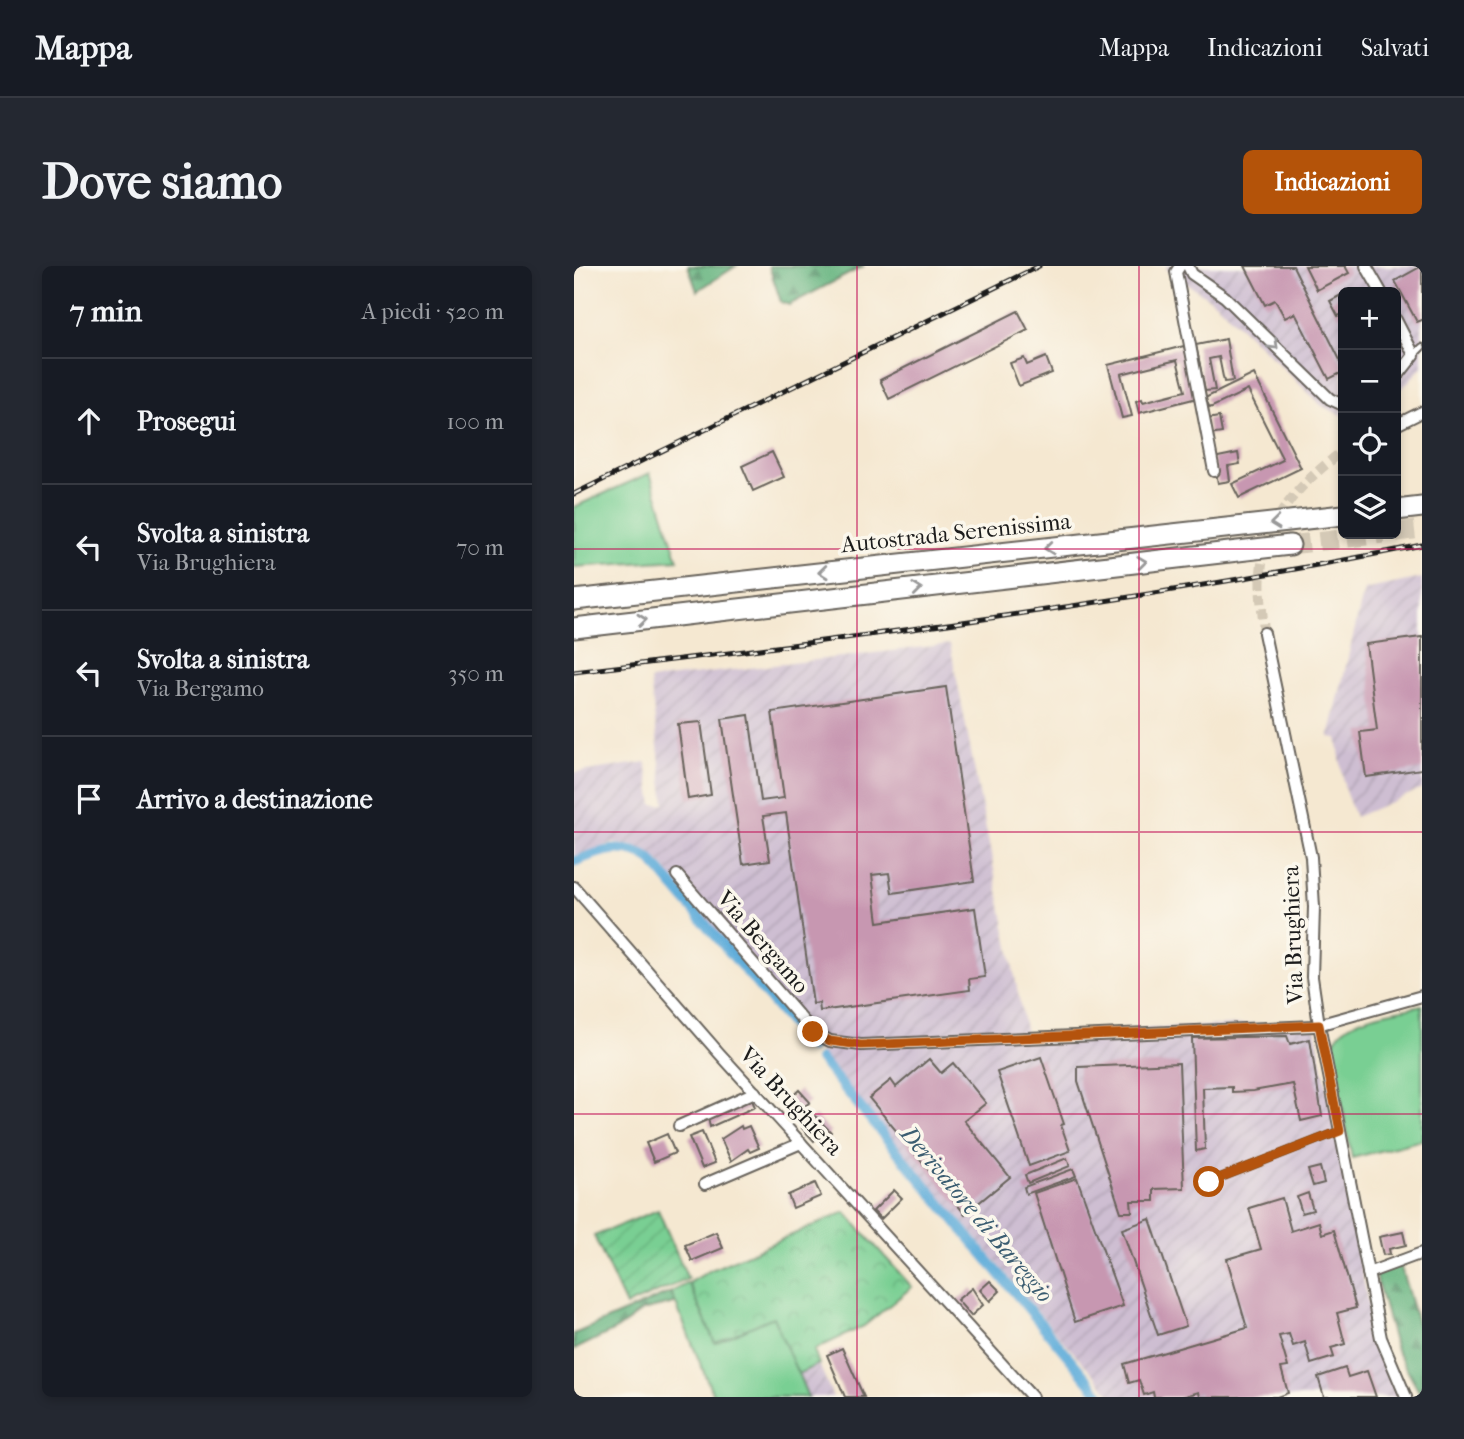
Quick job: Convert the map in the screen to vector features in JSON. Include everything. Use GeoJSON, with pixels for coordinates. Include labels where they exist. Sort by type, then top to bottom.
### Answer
{"type":"FeatureCollection","features":[{"type":"Feature","properties":{"kind":"highway"},"geometry":{"type":"LineString","coordinates":[[1401,509],[1422,507]]}},
{"type":"Feature","properties":{"kind":"highway","name":"Autostrada Serenissima"},"geometry":{"type":"LineString","coordinates":[[574,600],[1338,517]]}},
{"type":"Feature","properties":{"kind":"highway"},"geometry":{"type":"LineString","coordinates":[[574,628],[1290,545]]}},
{"type":"Feature","properties":{"kind":"street"},"geometry":{"type":"LineString","coordinates":[[1180,266],[1176,272],[1214,471]]}},
{"type":"Feature","properties":{"kind":"street"},"geometry":{"type":"LineString","coordinates":[[1188,266],[1192,274],[1225,297],[1330,399],[1338,403]]}},
{"type":"Feature","properties":{"kind":"street"},"geometry":{"type":"LineString","coordinates":[[1366,266],[1378,287]]}},
{"type":"Feature","properties":{"kind":"street"},"geometry":{"type":"LineString","coordinates":[[1401,327],[1418,351],[1401,372]]}},
{"type":"Feature","properties":{"kind":"street"},"geometry":{"type":"LineString","coordinates":[[1401,422],[1422,412]]}},
{"type":"Feature","properties":{"kind":"street","name":"Via Brughiera"},"geometry":{"type":"LineString","coordinates":[[1264,633],[1311,857],[1314,907],[1312,977],[1319,1025],[1385,1351],[1406,1397]]}},
{"type":"Feature","properties":{"kind":"street","name":"Via Bergamo"},"geometry":{"type":"LineString","coordinates":[[677,875],[813,1032],[839,1044],[987,1041],[1319,1025],[1422,996]]}},
{"type":"Feature","properties":{"kind":"street","name":"Via Brughiera"},"geometry":{"type":"LineString","coordinates":[[574,887],[716,1050],[1032,1397]]}},
{"type":"Feature","properties":{"kind":"street"},"geometry":{"type":"LineString","coordinates":[[679,1126],[755,1092]]}},
{"type":"Feature","properties":{"kind":"street"},"geometry":{"type":"LineString","coordinates":[[705,1184],[801,1143]]}},
{"type":"Feature","properties":{"kind":"street"},"geometry":{"type":"LineString","coordinates":[[1368,1273],[1422,1253]]}},
{"type":"Feature","properties":{"kind":"lane"},"geometry":{"type":"LineString","coordinates":[[1209,1182],[1340,1131]]}},
{"type":"Feature","properties":{"kind":"shaded area"},"geometry":{"type":"Polygon","coordinates":[[[1166,266],[1422,266],[1422,367],[1401,390],[1401,287],[1338,287],[1338,414],[1322,406],[1216,303],[1167,270],[1166,266]]]}},
{"type":"Feature","properties":{"kind":"shaded area"},"geometry":{"type":"Polygon","coordinates":[[[1422,578],[1422,789],[1355,817],[1345,791],[1337,738],[1329,737],[1364,590],[1422,578]]]}},
{"type":"Feature","properties":{"kind":"shaded area"},"geometry":{"type":"Polygon","coordinates":[[[950,644],[1026,1034],[1314,1021],[1374,1336],[1399,1397],[1114,1397],[1056,1333],[658,860],[636,846],[613,843],[574,856],[574,773],[646,762],[653,805],[665,804],[650,680],[950,644]]]}},
{"type":"Feature","properties":{"kind":"shaded area"},"geometry":{"type":"Polygon","coordinates":[[[819,1364],[833,1397],[808,1397],[798,1374],[819,1364]]]}},
{"type":"Feature","properties":{"kind":"green space"},"geometry":{"type":"Polygon","coordinates":[[[688,266],[736,266],[697,291],[688,266]]]}},
{"type":"Feature","properties":{"kind":"green space"},"geometry":{"type":"Polygon","coordinates":[[[769,266],[864,266],[789,305],[781,302],[769,266]]]}},
{"type":"Feature","properties":{"kind":"green space"},"geometry":{"type":"Polygon","coordinates":[[[650,473],[678,560],[574,567],[574,507],[650,473]]]}},
{"type":"Feature","properties":{"kind":"green space"},"geometry":{"type":"Polygon","coordinates":[[[1422,1005],[1422,1140],[1352,1158],[1332,1051],[1335,1039],[1354,1022],[1422,1005]]]}},
{"type":"Feature","properties":{"kind":"green space"},"geometry":{"type":"Polygon","coordinates":[[[658,1210],[688,1279],[626,1306],[594,1236],[658,1210]]]}},
{"type":"Feature","properties":{"kind":"green space"},"geometry":{"type":"Polygon","coordinates":[[[845,1212],[912,1287],[864,1326],[814,1350],[819,1364],[798,1374],[773,1317],[715,1343],[689,1283],[711,1270],[845,1212]]]}},
{"type":"Feature","properties":{"kind":"green space"},"geometry":{"type":"Polygon","coordinates":[[[1400,1264],[1422,1340],[1422,1397],[1396,1350],[1375,1273],[1400,1264]]]}},
{"type":"Feature","properties":{"kind":"green space"},"geometry":{"type":"Polygon","coordinates":[[[689,1283],[715,1343],[774,1316],[808,1397],[714,1397],[671,1292],[689,1283]]]}},
{"type":"Feature","properties":{"kind":"green space"},"geometry":{"type":"Polygon","coordinates":[[[671,1292],[675,1303],[642,1311],[617,1329],[574,1350],[574,1334],[671,1292]]]}},
{"type":"Feature","properties":{"kind":"building"},"geometry":{"type":"Polygon","coordinates":[[[1245,266],[1293,266],[1338,356],[1338,374],[1329,379],[1295,313],[1285,318],[1275,300],[1265,305],[1245,266]]]}},
{"type":"Feature","properties":{"kind":"building"},"geometry":{"type":"Polygon","coordinates":[[[1305,266],[1345,266],[1349,273],[1317,290],[1305,266]]]}},
{"type":"Feature","properties":{"kind":"building"},"geometry":{"type":"Polygon","coordinates":[[[1422,266],[1422,320],[1417,322],[1401,292],[1401,287],[1395,281],[1422,266]]]}},
{"type":"Feature","properties":{"kind":"building"},"geometry":{"type":"Polygon","coordinates":[[[1338,297],[1338,316],[1330,301],[1338,297]]]}},
{"type":"Feature","properties":{"kind":"building"},"geometry":{"type":"Polygon","coordinates":[[[1018,311],[1028,330],[889,399],[880,380],[1018,311]]]}},
{"type":"Feature","properties":{"kind":"building"},"geometry":{"type":"Polygon","coordinates":[[[1226,339],[1233,381],[1224,382],[1219,357],[1209,359],[1215,390],[1205,391],[1196,345],[1226,339]]]}},
{"type":"Feature","properties":{"kind":"building"},"geometry":{"type":"Polygon","coordinates":[[[1184,346],[1197,398],[1139,413],[1136,401],[1142,399],[1143,402],[1185,391],[1177,360],[1121,374],[1132,416],[1122,418],[1108,365],[1184,346]]]}},
{"type":"Feature","properties":{"kind":"building"},"geometry":{"type":"Polygon","coordinates":[[[1046,357],[1052,373],[1019,386],[1010,363],[1024,358],[1027,365],[1046,357]]]}},
{"type":"Feature","properties":{"kind":"building"},"geometry":{"type":"Polygon","coordinates":[[[1254,374],[1301,468],[1239,498],[1232,484],[1283,460],[1248,390],[1210,408],[1205,398],[1254,374]]]}},
{"type":"Feature","properties":{"kind":"building"},"geometry":{"type":"Polygon","coordinates":[[[1219,417],[1222,433],[1209,435],[1207,419],[1219,417]]]}},
{"type":"Feature","properties":{"kind":"building"},"geometry":{"type":"Polygon","coordinates":[[[772,452],[784,477],[753,491],[742,466],[772,452]]]}},
{"type":"Feature","properties":{"kind":"building"},"geometry":{"type":"Polygon","coordinates":[[[1238,453],[1240,464],[1228,466],[1230,481],[1218,483],[1213,458],[1238,453]]]}},
{"type":"Feature","properties":{"kind":"building"},"geometry":{"type":"Polygon","coordinates":[[[1422,637],[1422,769],[1366,777],[1360,732],[1377,730],[1366,644],[1422,637]]]}},
{"type":"Feature","properties":{"kind":"building"},"geometry":{"type":"Polygon","coordinates":[[[946,687],[974,881],[892,893],[889,873],[872,875],[878,922],[975,908],[985,977],[969,979],[970,990],[820,1011],[819,1003],[813,1004],[786,813],[763,816],[770,860],[743,864],[722,719],[749,715],[761,801],[784,798],[772,712],[946,687]]]}},
{"type":"Feature","properties":{"kind":"building"},"geometry":{"type":"Polygon","coordinates":[[[701,722],[711,795],[688,799],[678,724],[701,722]]]}},
{"type":"Feature","properties":{"kind":"building"},"geometry":{"type":"Polygon","coordinates":[[[1287,1036],[1290,1044],[1310,1039],[1322,1116],[1301,1121],[1293,1084],[1232,1092],[1232,1087],[1203,1088],[1205,1149],[1196,1151],[1192,1038],[1287,1036]]]}},
{"type":"Feature","properties":{"kind":"building"},"geometry":{"type":"Polygon","coordinates":[[[1041,1057],[1064,1124],[1061,1125],[1070,1151],[1029,1166],[997,1072],[1041,1057]]]}},
{"type":"Feature","properties":{"kind":"building"},"geometry":{"type":"Polygon","coordinates":[[[929,1059],[941,1073],[953,1063],[986,1103],[964,1121],[1010,1177],[965,1214],[869,1098],[891,1080],[896,1087],[929,1059]]]}},
{"type":"Feature","properties":{"kind":"building"},"geometry":{"type":"Polygon","coordinates":[[[1179,1063],[1184,1188],[1154,1189],[1154,1201],[1131,1201],[1132,1212],[1121,1212],[1078,1081],[1078,1067],[1179,1063]]]}},
{"type":"Feature","properties":{"kind":"building"},"geometry":{"type":"Polygon","coordinates":[[[799,1090],[810,1102],[797,1112],[787,1101],[799,1090]]]}},
{"type":"Feature","properties":{"kind":"building"},"geometry":{"type":"Polygon","coordinates":[[[751,1098],[755,1107],[710,1127],[708,1118],[751,1098]]]}},
{"type":"Feature","properties":{"kind":"building"},"geometry":{"type":"Polygon","coordinates":[[[815,1116],[831,1132],[823,1141],[818,1136],[814,1141],[802,1128],[815,1116]]]}},
{"type":"Feature","properties":{"kind":"building"},"geometry":{"type":"Polygon","coordinates":[[[741,1126],[742,1129],[749,1126],[759,1148],[750,1152],[748,1149],[731,1161],[721,1139],[741,1126]]]}},
{"type":"Feature","properties":{"kind":"building"},"geometry":{"type":"Polygon","coordinates":[[[702,1132],[715,1163],[702,1168],[689,1137],[702,1132]]]}},
{"type":"Feature","properties":{"kind":"building"},"geometry":{"type":"Polygon","coordinates":[[[667,1134],[675,1153],[654,1162],[646,1143],[667,1134]]]}},
{"type":"Feature","properties":{"kind":"building"},"geometry":{"type":"Polygon","coordinates":[[[1067,1158],[1070,1166],[1028,1183],[1025,1175],[1067,1158]]]}},
{"type":"Feature","properties":{"kind":"building"},"geometry":{"type":"Polygon","coordinates":[[[1320,1167],[1324,1183],[1313,1186],[1308,1170],[1320,1167]]]}},
{"type":"Feature","properties":{"kind":"building"},"geometry":{"type":"Polygon","coordinates":[[[1073,1169],[1076,1176],[1026,1194],[1024,1187],[1073,1169]]]}},
{"type":"Feature","properties":{"kind":"building"},"geometry":{"type":"Polygon","coordinates":[[[1077,1178],[1123,1306],[1075,1322],[1034,1193],[1077,1178]]]}},
{"type":"Feature","properties":{"kind":"building"},"geometry":{"type":"Polygon","coordinates":[[[815,1183],[821,1196],[793,1208],[788,1195],[815,1183]]]}},
{"type":"Feature","properties":{"kind":"building"},"geometry":{"type":"Polygon","coordinates":[[[894,1190],[902,1198],[881,1219],[873,1211],[894,1190]]]}},
{"type":"Feature","properties":{"kind":"building"},"geometry":{"type":"Polygon","coordinates":[[[1308,1193],[1313,1210],[1302,1213],[1297,1197],[1308,1193]]]}},
{"type":"Feature","properties":{"kind":"building"},"geometry":{"type":"Polygon","coordinates":[[[1282,1198],[1291,1231],[1319,1222],[1322,1234],[1334,1230],[1356,1308],[1337,1313],[1345,1344],[1331,1348],[1334,1357],[1311,1364],[1305,1342],[1293,1346],[1289,1334],[1279,1336],[1288,1367],[1281,1368],[1288,1393],[1277,1397],[1200,1397],[1199,1392],[1182,1397],[1154,1397],[1153,1392],[1144,1395],[1139,1380],[1129,1383],[1124,1364],[1247,1328],[1227,1259],[1261,1249],[1249,1208],[1282,1198]]]}},
{"type":"Feature","properties":{"kind":"building"},"geometry":{"type":"Polygon","coordinates":[[[1150,1219],[1186,1326],[1158,1335],[1122,1229],[1150,1219]]]}},
{"type":"Feature","properties":{"kind":"building"},"geometry":{"type":"Polygon","coordinates":[[[716,1232],[723,1248],[692,1261],[685,1245],[716,1232]]]}},
{"type":"Feature","properties":{"kind":"building"},"geometry":{"type":"Polygon","coordinates":[[[1403,1232],[1406,1245],[1389,1249],[1390,1254],[1383,1255],[1379,1237],[1403,1232]]]}},
{"type":"Feature","properties":{"kind":"building"},"geometry":{"type":"Polygon","coordinates":[[[990,1281],[1000,1291],[990,1301],[980,1290],[990,1281]]]}},
{"type":"Feature","properties":{"kind":"building"},"geometry":{"type":"Polygon","coordinates":[[[972,1288],[983,1305],[971,1316],[957,1300],[972,1288]]]}},
{"type":"Feature","properties":{"kind":"building"},"geometry":{"type":"Polygon","coordinates":[[[842,1348],[864,1397],[845,1397],[827,1355],[842,1348]]]}},
{"type":"Feature","properties":{"kind":"building"},"geometry":{"type":"Polygon","coordinates":[[[1345,1368],[1348,1377],[1367,1371],[1376,1397],[1324,1397],[1318,1377],[1345,1368]]]}},
{"type":"Feature","properties":{"kind":"waterway","name":"Derivatore di Bareggio"},"geometry":{"type":"LineString","coordinates":[[574,862],[612,850],[631,851],[650,859],[811,1048]]}},
{"type":"Feature","properties":{"kind":"waterway","name":"Derivatore di Bareggio"},"geometry":{"type":"LineString","coordinates":[[820,1059],[1102,1397]]}},
{"type":"Feature","properties":{"kind":"tunnel"},"geometry":{"type":"LineString","coordinates":[[1264,633],[1261,580],[1264,553],[1270,535],[1288,503],[1313,475],[1338,455]]}},
{"type":"Feature","properties":{"kind":"tunnel"},"geometry":{"type":"LineString","coordinates":[[1401,531],[1422,529]]}},
{"type":"Feature","properties":{"kind":"tunnel"},"geometry":{"type":"LineString","coordinates":[[1290,545],[1341,539]]}},
{"type":"Feature","properties":{"kind":"railway"},"geometry":{"type":"LineString","coordinates":[[574,494],[1039,266]]}},
{"type":"Feature","properties":{"kind":"railway"},"geometry":{"type":"LineString","coordinates":[[574,672],[999,617],[1211,584],[1422,545]]}},
{"type":"Feature","properties":{"kind":"route"},"geometry":{"type":"LineString","coordinates":[[813,1032],[839,1044],[861,1045],[1319,1025],[1340,1131],[1209,1182]]}}]}
